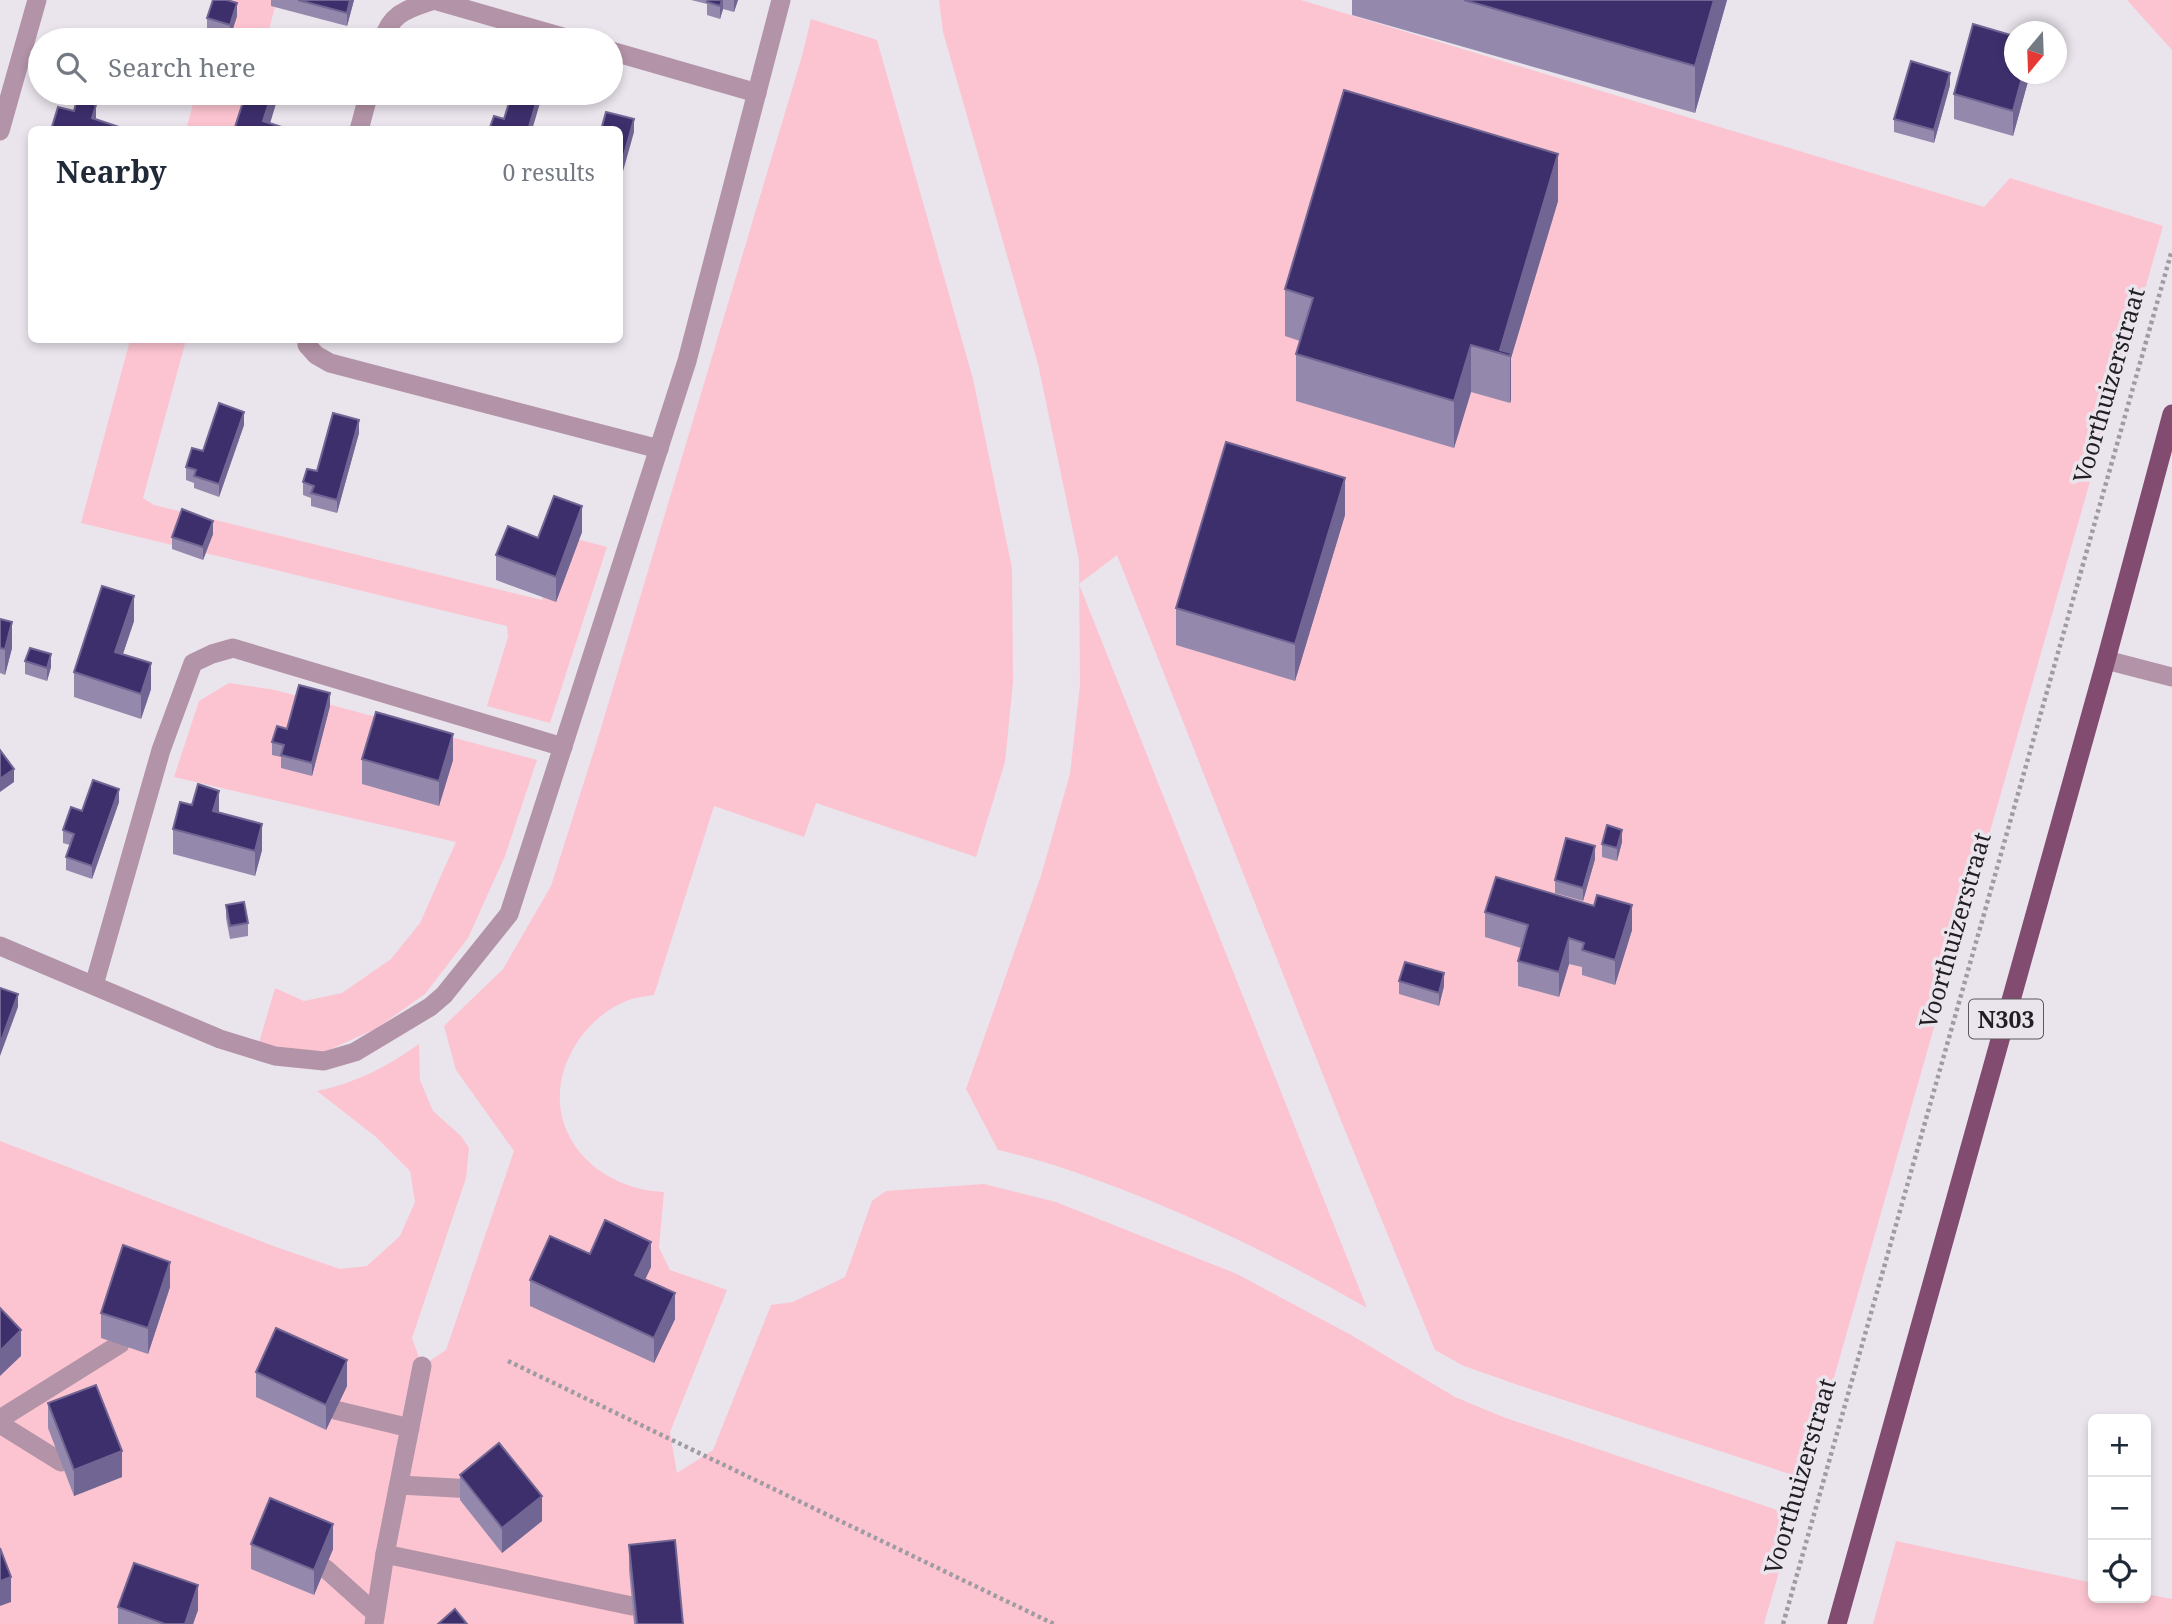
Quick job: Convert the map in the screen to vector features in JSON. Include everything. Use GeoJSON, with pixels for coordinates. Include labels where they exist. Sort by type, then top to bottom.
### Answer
{"type":"FeatureCollection","features":[{"type":"Feature","properties":{"kind":"main road","name":"N303"},"geometry":{"type":"LineString","coordinates":[[1837,1624],[2172,414]]}},
{"type":"Feature","properties":{"kind":"street"},"geometry":{"type":"LineString","coordinates":[[29,28],[37,0]]}},
{"type":"Feature","properties":{"kind":"street"},"geometry":{"type":"LineString","coordinates":[[389,28],[401,12],[434,0],[531,28]]}},
{"type":"Feature","properties":{"kind":"street"},"geometry":{"type":"LineString","coordinates":[[0,946],[220,1039],[275,1056],[324,1061],[355,1052],[430,1007],[444,995],[509,914],[687,361],[781,0]]}},
{"type":"Feature","properties":{"kind":"street"},"geometry":{"type":"LineString","coordinates":[[0,131],[28,32]]}},
{"type":"Feature","properties":{"kind":"street"},"geometry":{"type":"LineString","coordinates":[[623,54],[757,93]]}},
{"type":"Feature","properties":{"kind":"street"},"geometry":{"type":"LineString","coordinates":[[360,126],[366,105]]}},
{"type":"Feature","properties":{"kind":"street"},"geometry":{"type":"LineString","coordinates":[[307,343],[316,355],[330,363],[659,449]]}},
{"type":"Feature","properties":{"kind":"street"},"geometry":{"type":"LineString","coordinates":[[94,985],[161,750],[193,663],[233,648],[563,747]]}},
{"type":"Feature","properties":{"kind":"street"},"geometry":{"type":"LineString","coordinates":[[2106,660],[2172,677]]}},
{"type":"Feature","properties":{"kind":"street"},"geometry":{"type":"LineString","coordinates":[[61,1462],[0,1421],[120,1344]]}},
{"type":"Feature","properties":{"kind":"street"},"geometry":{"type":"LineString","coordinates":[[374,1618],[422,1366]]}},
{"type":"Feature","properties":{"kind":"street"},"geometry":{"type":"LineString","coordinates":[[335,1410],[410,1429]]}},
{"type":"Feature","properties":{"kind":"street"},"geometry":{"type":"LineString","coordinates":[[399,1485],[474,1489]]}},
{"type":"Feature","properties":{"kind":"street"},"geometry":{"type":"LineString","coordinates":[[385,1554],[632,1606]]}},
{"type":"Feature","properties":{"kind":"street"},"geometry":{"type":"LineString","coordinates":[[326,1569],[374,1618]]}},
{"type":"Feature","properties":{"kind":"path","name":"Voorthuizerstraat"},"geometry":{"type":"LineString","coordinates":[[1783,1624],[2172,250]]}},
{"type":"Feature","properties":{"kind":"path"},"geometry":{"type":"LineString","coordinates":[[508,1362],[1054,1624]]}},
{"type":"Feature","properties":{"kind":"shaded area"},"geometry":{"type":"Polygon","coordinates":[[[221,0],[277,0],[269,28],[213,28],[221,0]]]}},
{"type":"Feature","properties":{"kind":"shaded area"},"geometry":{"type":"Polygon","coordinates":[[[939,0],[1301,0],[1984,207],[2010,178],[2163,226],[1805,1479],[1518,1385],[1464,1366],[1435,1350],[1117,555],[1079,584],[1079,560],[1038,364],[943,32],[939,0]]]}},
{"type":"Feature","properties":{"kind":"shaded area"},"geometry":{"type":"Polygon","coordinates":[[[2127,0],[2172,0],[2172,50],[2127,0]]]}},
{"type":"Feature","properties":{"kind":"shaded area"},"geometry":{"type":"Polygon","coordinates":[[[811,19],[877,40],[973,379],[1012,568],[1013,682],[1005,762],[976,857],[816,803],[804,837],[714,806],[654,995],[624,1002],[602,1016],[578,1041],[565,1068],[560,1094],[563,1119],[573,1142],[589,1161],[610,1177],[635,1187],[664,1192],[659,1248],[670,1270],[727,1290],[670,1432],[677,1473],[713,1450],[771,1305],[793,1302],[845,1277],[872,1201],[886,1191],[984,1184],[1056,1202],[1237,1274],[1351,1335],[1455,1397],[1503,1417],[1795,1516],[1764,1624],[0,1624],[0,1141],[340,1269],[367,1266],[400,1236],[415,1202],[410,1171],[376,1137],[317,1091],[370,1073],[419,1044],[420,1080],[433,1111],[461,1136],[469,1148],[466,1178],[412,1338],[422,1366],[446,1350],[514,1151],[456,1070],[444,1026],[503,969],[551,886],[598,738],[811,19]]]}},
{"type":"Feature","properties":{"kind":"shaded area"},"geometry":{"type":"Polygon","coordinates":[[[193,105],[249,105],[243,126],[187,126],[193,105]]]}},
{"type":"Feature","properties":{"kind":"shaded area"},"geometry":{"type":"Polygon","coordinates":[[[129,343],[185,343],[143,498],[154,505],[542,600],[558,534],[607,547],[550,723],[487,706],[508,637],[507,626],[81,523],[129,343]]]}},
{"type":"Feature","properties":{"kind":"shaded area"},"geometry":{"type":"Polygon","coordinates":[[[1079,584],[1367,1308],[1314,1278],[1179,1213],[1076,1172],[998,1150],[966,1089],[1041,876],[1070,774],[1080,685],[1079,584]]]}},
{"type":"Feature","properties":{"kind":"shaded area"},"geometry":{"type":"Polygon","coordinates":[[[229,683],[275,690],[537,760],[505,856],[468,938],[425,994],[377,1028],[327,1051],[309,1054],[259,1043],[275,988],[304,1001],[342,993],[391,959],[420,923],[456,842],[174,777],[199,701],[229,683]]]}},
{"type":"Feature","properties":{"kind":"shaded area"},"geometry":{"type":"Polygon","coordinates":[[[1896,1541],[2088,1582],[2088,1603],[2151,1603],[2151,1595],[2172,1599],[2172,1624],[1873,1624],[1896,1541]]]}},
{"type":"Feature","properties":{"kind":"building"},"geometry":{"type":"Polygon","coordinates":[[[213,0],[237,3],[230,25],[207,18],[213,0]]]}},
{"type":"Feature","properties":{"kind":"building"},"geometry":{"type":"Polygon","coordinates":[[[298,0],[350,0],[347,13],[298,0]]]}},
{"type":"Feature","properties":{"kind":"building"},"geometry":{"type":"Polygon","coordinates":[[[722,0],[720,6],[707,2],[722,0]]]}},
{"type":"Feature","properties":{"kind":"building"},"geometry":{"type":"Polygon","coordinates":[[[1464,0],[1714,0],[1695,66],[1464,0]]]}},
{"type":"Feature","properties":{"kind":"building"},"geometry":{"type":"Polygon","coordinates":[[[1973,24],[2004,33],[2004,84],[2020,84],[2013,111],[1954,94],[1973,24]]]}},
{"type":"Feature","properties":{"kind":"building"},"geometry":{"type":"Polygon","coordinates":[[[1911,61],[1950,73],[1934,130],[1894,119],[1911,61]]]}},
{"type":"Feature","properties":{"kind":"building"},"geometry":{"type":"Polygon","coordinates":[[[1344,90],[1558,154],[1500,350],[1511,353],[1510,356],[1471,345],[1454,401],[1296,354],[1313,298],[1285,289],[1344,90]]]}},
{"type":"Feature","properties":{"kind":"building"},"geometry":{"type":"Polygon","coordinates":[[[76,105],[96,105],[92,118],[116,126],[52,126],[58,107],[74,111],[76,105]]]}},
{"type":"Feature","properties":{"kind":"building"},"geometry":{"type":"Polygon","coordinates":[[[242,105],[268,105],[263,121],[279,126],[235,126],[242,105]]]}},
{"type":"Feature","properties":{"kind":"building"},"geometry":{"type":"Polygon","coordinates":[[[508,105],[535,105],[529,126],[490,126],[494,116],[504,119],[508,105]]]}},
{"type":"Feature","properties":{"kind":"building"},"geometry":{"type":"Polygon","coordinates":[[[606,112],[634,119],[623,158],[623,126],[602,126],[606,112]]]}},
{"type":"Feature","properties":{"kind":"building"},"geometry":{"type":"Polygon","coordinates":[[[219,403],[244,412],[219,484],[194,476],[196,470],[186,467],[192,448],[203,451],[219,403]]]}},
{"type":"Feature","properties":{"kind":"building"},"geometry":{"type":"Polygon","coordinates":[[[333,413],[359,420],[337,500],[311,493],[314,486],[303,482],[307,469],[317,471],[333,413]]]}},
{"type":"Feature","properties":{"kind":"building"},"geometry":{"type":"Polygon","coordinates":[[[1226,442],[1345,478],[1295,644],[1176,608],[1226,442]]]}},
{"type":"Feature","properties":{"kind":"building"},"geometry":{"type":"Polygon","coordinates":[[[554,496],[582,506],[556,577],[496,555],[508,526],[538,538],[554,496]]]}},
{"type":"Feature","properties":{"kind":"building"},"geometry":{"type":"Polygon","coordinates":[[[182,509],[213,521],[203,547],[172,537],[182,509]]]}},
{"type":"Feature","properties":{"kind":"building"},"geometry":{"type":"Polygon","coordinates":[[[102,586],[134,596],[115,652],[151,663],[141,694],[74,672],[102,586]]]}},
{"type":"Feature","properties":{"kind":"building"},"geometry":{"type":"Polygon","coordinates":[[[0,619],[12,622],[5,649],[0,648],[0,619]]]}},
{"type":"Feature","properties":{"kind":"building"},"geometry":{"type":"Polygon","coordinates":[[[30,648],[51,654],[47,668],[25,661],[30,648]]]}},
{"type":"Feature","properties":{"kind":"building"},"geometry":{"type":"Polygon","coordinates":[[[299,685],[330,693],[312,763],[281,755],[284,745],[272,742],[277,726],[287,729],[299,685]]]}},
{"type":"Feature","properties":{"kind":"building"},"geometry":{"type":"Polygon","coordinates":[[[376,712],[453,734],[439,781],[362,759],[376,712]]]}},
{"type":"Feature","properties":{"kind":"building"},"geometry":{"type":"Polygon","coordinates":[[[0,750],[14,769],[0,779],[0,750]]]}},
{"type":"Feature","properties":{"kind":"building"},"geometry":{"type":"Polygon","coordinates":[[[93,780],[119,789],[92,866],[66,857],[74,834],[63,830],[71,807],[82,811],[93,780]]]}},
{"type":"Feature","properties":{"kind":"building"},"geometry":{"type":"Polygon","coordinates":[[[198,784],[219,791],[213,811],[262,824],[255,851],[173,829],[180,802],[192,805],[198,784]]]}},
{"type":"Feature","properties":{"kind":"building"},"geometry":{"type":"Polygon","coordinates":[[[1607,825],[1622,830],[1617,848],[1602,844],[1607,825]]]}},
{"type":"Feature","properties":{"kind":"building"},"geometry":{"type":"Polygon","coordinates":[[[1566,838],[1595,846],[1583,888],[1555,880],[1566,838]]]}},
{"type":"Feature","properties":{"kind":"building"},"geometry":{"type":"Polygon","coordinates":[[[1496,877],[1594,906],[1597,895],[1632,905],[1615,960],[1582,950],[1584,943],[1569,938],[1559,972],[1518,961],[1528,925],[1485,912],[1496,877]]]}},
{"type":"Feature","properties":{"kind":"building"},"geometry":{"type":"Polygon","coordinates":[[[244,902],[248,923],[230,926],[226,905],[244,902]]]}},
{"type":"Feature","properties":{"kind":"building"},"geometry":{"type":"Polygon","coordinates":[[[1405,962],[1444,973],[1439,993],[1399,981],[1405,962]]]}},
{"type":"Feature","properties":{"kind":"building"},"geometry":{"type":"Polygon","coordinates":[[[0,988],[18,994],[0,1044],[0,988]]]}},
{"type":"Feature","properties":{"kind":"building"},"geometry":{"type":"Polygon","coordinates":[[[605,1220],[651,1242],[635,1275],[675,1293],[654,1338],[530,1280],[550,1236],[590,1254],[605,1220]]]}},
{"type":"Feature","properties":{"kind":"building"},"geometry":{"type":"Polygon","coordinates":[[[123,1245],[170,1262],[148,1328],[101,1313],[123,1245]]]}},
{"type":"Feature","properties":{"kind":"building"},"geometry":{"type":"Polygon","coordinates":[[[0,1308],[21,1330],[0,1351],[0,1308]]]}},
{"type":"Feature","properties":{"kind":"building"},"geometry":{"type":"Polygon","coordinates":[[[276,1328],[347,1360],[326,1405],[256,1372],[276,1328]]]}},
{"type":"Feature","properties":{"kind":"building"},"geometry":{"type":"Polygon","coordinates":[[[96,1385],[122,1451],[74,1470],[48,1403],[96,1385]]]}},
{"type":"Feature","properties":{"kind":"building"},"geometry":{"type":"Polygon","coordinates":[[[499,1443],[542,1496],[502,1528],[460,1475],[499,1443]]]}},
{"type":"Feature","properties":{"kind":"building"},"geometry":{"type":"Polygon","coordinates":[[[270,1498],[333,1524],[314,1570],[251,1544],[270,1498]]]}},
{"type":"Feature","properties":{"kind":"building"},"geometry":{"type":"Polygon","coordinates":[[[675,1540],[683,1624],[637,1624],[629,1545],[675,1540]]]}},
{"type":"Feature","properties":{"kind":"building"},"geometry":{"type":"Polygon","coordinates":[[[0,1548],[11,1577],[0,1581],[0,1548]]]}},
{"type":"Feature","properties":{"kind":"building"},"geometry":{"type":"Polygon","coordinates":[[[134,1563],[198,1585],[185,1624],[165,1624],[118,1607],[134,1563]]]}},
{"type":"Feature","properties":{"kind":"building"},"geometry":{"type":"Polygon","coordinates":[[[455,1609],[467,1624],[438,1624],[455,1609]]]}}]}
